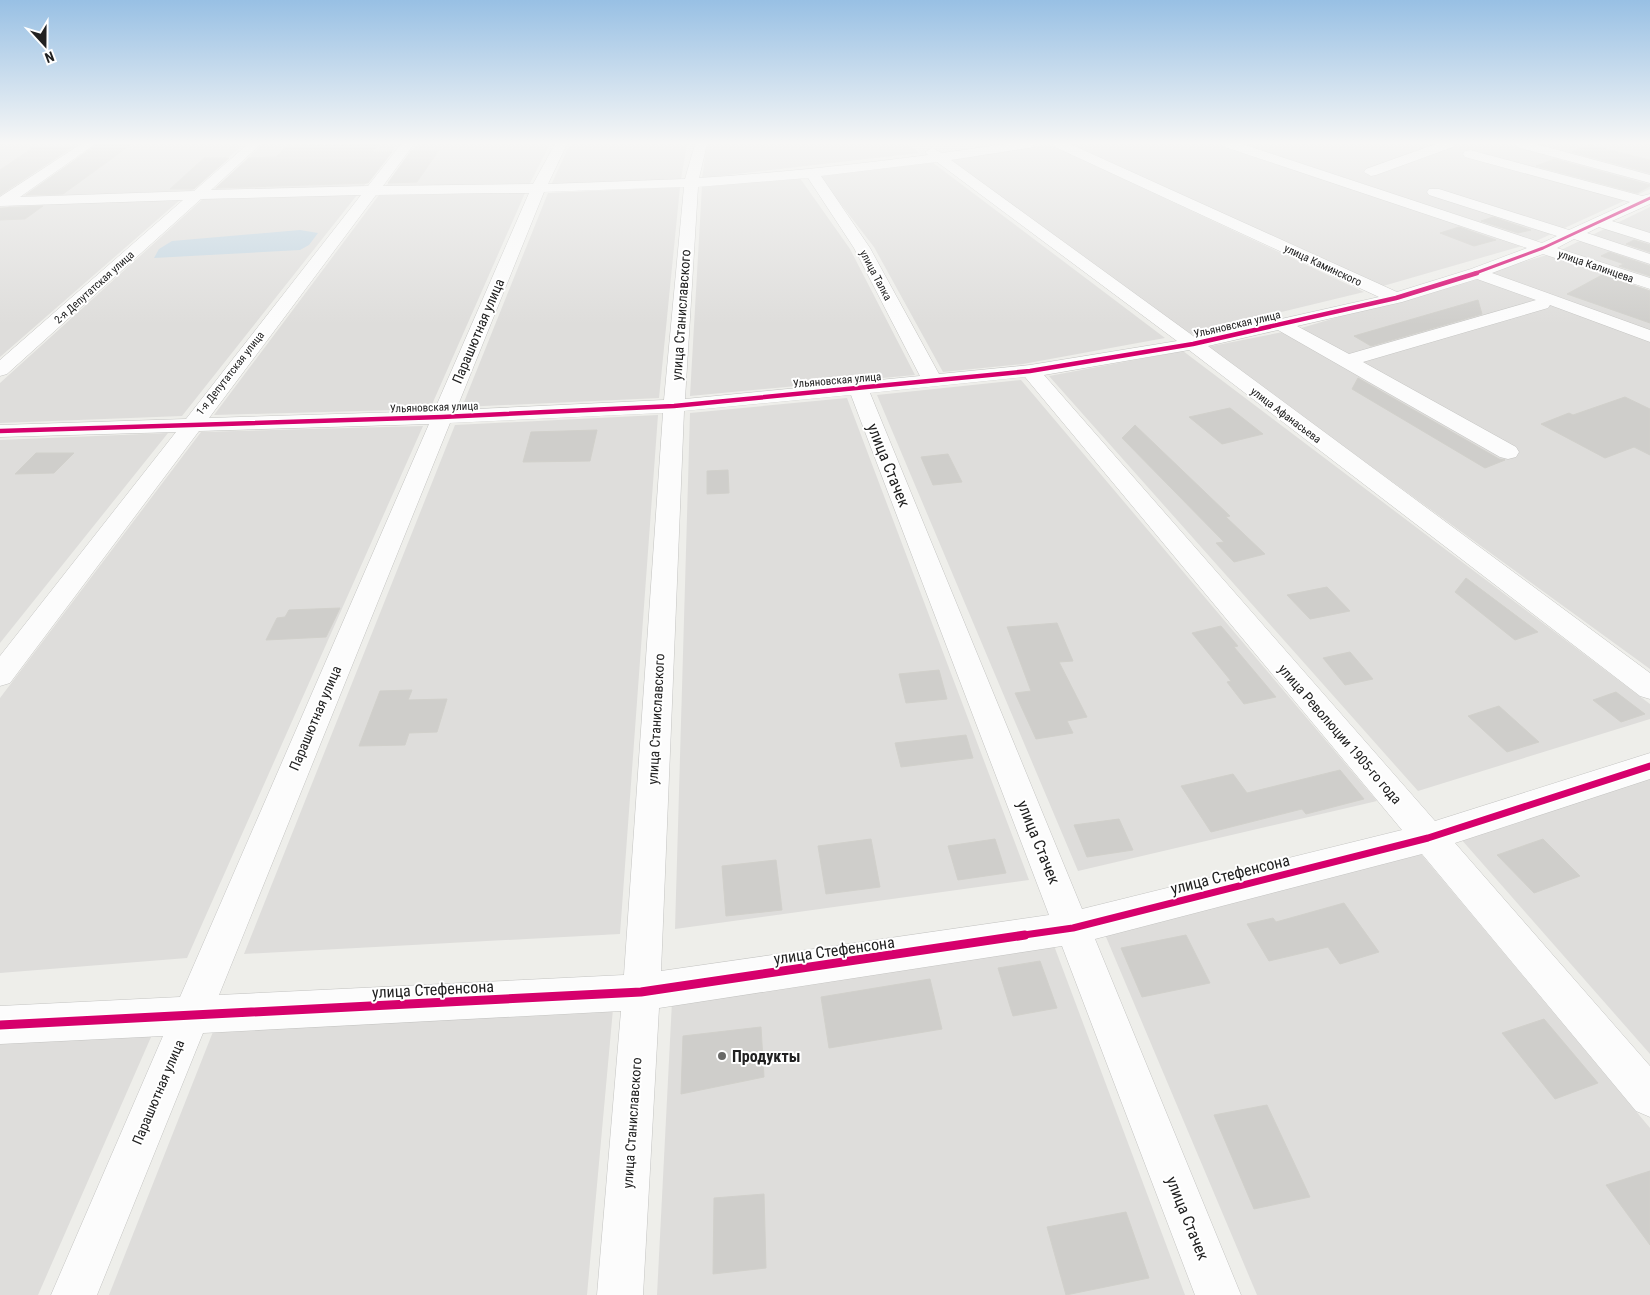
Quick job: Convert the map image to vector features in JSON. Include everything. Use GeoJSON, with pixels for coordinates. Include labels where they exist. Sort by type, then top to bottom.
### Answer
{"type":"FeatureCollection","features":[{"type":"Feature","properties":{"kind":"street","name":"2-я Депутатская улица"},"geometry":{"type":"LineString","coordinates":[[0,370],[186,204]]}},
{"type":"Feature","properties":{"kind":"street","name":"1-я Депутатская улица"},"geometry":{"type":"LineString","coordinates":[[0,676],[361,204]]}},
{"type":"Feature","properties":{"kind":"street","name":"Парашютная улица"},"geometry":{"type":"LineString","coordinates":[[74,1295],[190,1014],[532,204]]}},
{"type":"Feature","properties":{"kind":"street","name":"улица Станиславского"},"geometry":{"type":"LineString","coordinates":[[620,1295],[641,992],[674,406],[689,204]]}},
{"type":"Feature","properties":{"kind":"street","name":"улица Талка"},"geometry":{"type":"LineString","coordinates":[[833,204],[862,248],[933,382]]}},
{"type":"Feature","properties":{"kind":"street","name":"улица Афанасьева"},"geometry":{"type":"LineString","coordinates":[[1003,204],[1193,344],[1650,688]]}},
{"type":"Feature","properties":{"kind":"street","name":"улица Каминского"},"geometry":{"type":"LineString","coordinates":[[1192,204],[1396,298]]}},
{"type":"Feature","properties":{"kind":"street","name":"улица Калинцева"},"geometry":{"type":"LineString","coordinates":[[1411,204],[1650,284]]}},
{"type":"Feature","properties":{"kind":"street"},"geometry":{"type":"LineString","coordinates":[[1474,204],[1650,259]]}},
{"type":"Feature","properties":{"kind":"street","name":"Ульяновская улица"},"geometry":{"type":"LineString","coordinates":[[0,431],[442,417],[674,406],[1030,371],[1193,344],[1396,298],[1477,273],[1542,248],[1636,204]]}},
{"type":"Feature","properties":{"kind":"street"},"geometry":{"type":"LineString","coordinates":[[1598,222],[1650,238]]}},
{"type":"Feature","properties":{"kind":"street"},"geometry":{"type":"LineString","coordinates":[[1477,273],[1650,336]]}},
{"type":"Feature","properties":{"kind":"street"},"geometry":{"type":"LineString","coordinates":[[1348,362],[1542,304]]}},
{"type":"Feature","properties":{"kind":"street"},"geometry":{"type":"LineString","coordinates":[[1281,324],[1508,452]]}},
{"type":"Feature","properties":{"kind":"street","name":"улица Революции 1905-го года"},"geometry":{"type":"LineString","coordinates":[[1030,371],[1650,1097]]}},
{"type":"Feature","properties":{"kind":"street","name":"улица Стачек"},"geometry":{"type":"LineString","coordinates":[[858,388],[1218,1295]]}},
{"type":"Feature","properties":{"kind":"street","name":"улица Стефенсона"},"geometry":{"type":"LineString","coordinates":[[0,1025],[641,992],[1073,928],[1428,838],[1650,766]]}},
{"type":"Feature","properties":{"kind":"shaded area"},"geometry":{"type":"Polygon","coordinates":[[[175,204],[0,357],[0,212],[9,206],[175,204]]]}},
{"type":"Feature","properties":{"kind":"shaded area"},"geometry":{"type":"Polygon","coordinates":[[[197,204],[350,204],[182,416],[0,423],[0,383],[197,204]]]}},
{"type":"Feature","properties":{"kind":"shaded area"},"geometry":{"type":"Polygon","coordinates":[[[372,204],[520,204],[430,409],[214,415],[372,204]]]}},
{"type":"Feature","properties":{"kind":"shaded area"},"geometry":{"type":"Polygon","coordinates":[[[543,204],[678,204],[659,398],[462,407],[543,204]]]}},
{"type":"Feature","properties":{"kind":"shaded area"},"geometry":{"type":"Polygon","coordinates":[[[701,204],[819,204],[850,249],[915,375],[690,396],[701,204]]]}},
{"type":"Feature","properties":{"kind":"shaded area"},"geometry":{"type":"Polygon","coordinates":[[[841,204],[988,204],[1165,338],[1023,364],[943,372],[874,247],[841,204]]]}},
{"type":"Feature","properties":{"kind":"shaded area"},"geometry":{"type":"Polygon","coordinates":[[[1012,204],[1178,204],[1364,292],[1190,334],[1012,204]]]}},
{"type":"Feature","properties":{"kind":"shaded area"},"geometry":{"type":"Polygon","coordinates":[[[1204,204],[1398,204],[1522,246],[1383,286],[1204,204]]]}},
{"type":"Feature","properties":{"kind":"shaded area"},"geometry":{"type":"Polygon","coordinates":[[[1425,204],[1616,204],[1536,241],[1425,204]]]}},
{"type":"Feature","properties":{"kind":"shaded area"},"geometry":{"type":"Polygon","coordinates":[[[1650,207],[1650,279],[1561,250],[1650,207]]]}},
{"type":"Feature","properties":{"kind":"shaded area"},"geometry":{"type":"Polygon","coordinates":[[[1547,255],[1650,290],[1650,669],[1207,347],[1298,329],[1547,255]]]}},
{"type":"Feature","properties":{"kind":"shaded area"},"geometry":{"type":"Polygon","coordinates":[[[1183,351],[1650,704],[1650,719],[1418,791],[1049,376],[1183,351]]]}},
{"type":"Feature","properties":{"kind":"shaded area"},"geometry":{"type":"Polygon","coordinates":[[[1021,380],[1377,801],[1078,871],[877,395],[1021,380]]]}},
{"type":"Feature","properties":{"kind":"shaded area"},"geometry":{"type":"Polygon","coordinates":[[[847,398],[1029,880],[675,929],[690,413],[847,398]]]}},
{"type":"Feature","properties":{"kind":"shaded area"},"geometry":{"type":"Polygon","coordinates":[[[658,415],[620,934],[244,954],[455,425],[658,415]]]}},
{"type":"Feature","properties":{"kind":"shaded area"},"geometry":{"type":"Polygon","coordinates":[[[423,426],[187,958],[0,973],[0,698],[201,432],[423,426]]]}},
{"type":"Feature","properties":{"kind":"shaded area"},"geometry":{"type":"Polygon","coordinates":[[[168,433],[0,643],[0,440],[168,433]]]}},
{"type":"Feature","properties":{"kind":"shaded area"},"geometry":{"type":"Polygon","coordinates":[[[1650,767],[1650,1054],[1453,830],[1650,767]]]}},
{"type":"Feature","properties":{"kind":"shaded area"},"geometry":{"type":"Polygon","coordinates":[[[1411,842],[1650,1128],[1650,1295],[1257,1295],[1098,918],[1411,842]]]}},
{"type":"Feature","properties":{"kind":"shaded area"},"geometry":{"type":"Polygon","coordinates":[[[1047,927],[1185,1295],[657,1295],[673,982],[1047,927]]]}},
{"type":"Feature","properties":{"kind":"shaded area"},"geometry":{"type":"Polygon","coordinates":[[[615,987],[587,1295],[109,1295],[222,1009],[615,987]]]}},
{"type":"Feature","properties":{"kind":"shaded area"},"geometry":{"type":"Polygon","coordinates":[[[162,1012],[38,1295],[0,1295],[0,1026],[162,1012]]]}},
{"type":"Feature","properties":{"kind":"water"},"geometry":{"type":"Polygon","coordinates":[[[300,230],[318,233],[309,245],[300,250],[154,258],[159,249],[172,241],[300,230]]]}},
{"type":"Feature","properties":{"kind":"building"},"geometry":{"type":"Polygon","coordinates":[[[43,206],[25,219],[0,220],[0,208],[43,206]]]}},
{"type":"Feature","properties":{"kind":"building"},"geometry":{"type":"Polygon","coordinates":[[[1493,217],[1531,230],[1518,233],[1481,221],[1493,217]]]}},
{"type":"Feature","properties":{"kind":"building"},"geometry":{"type":"Polygon","coordinates":[[[1459,227],[1496,240],[1474,246],[1440,233],[1459,227]]]}},
{"type":"Feature","properties":{"kind":"building"},"geometry":{"type":"Polygon","coordinates":[[[1634,240],[1650,245],[1650,252],[1626,244],[1634,240]]]}},
{"type":"Feature","properties":{"kind":"building"},"geometry":{"type":"Polygon","coordinates":[[[1609,252],[1650,266],[1650,276],[1619,266],[1624,264],[1601,256],[1609,252]]]}},
{"type":"Feature","properties":{"kind":"building"},"geometry":{"type":"Polygon","coordinates":[[[1602,275],[1650,291],[1650,323],[1567,294],[1602,275]]]}},
{"type":"Feature","properties":{"kind":"building"},"geometry":{"type":"Polygon","coordinates":[[[1478,300],[1482,314],[1371,346],[1354,336],[1478,300]]]}},
{"type":"Feature","properties":{"kind":"building"},"geometry":{"type":"Polygon","coordinates":[[[1358,378],[1499,459],[1505,460],[1485,468],[1352,389],[1358,378]]]}},
{"type":"Feature","properties":{"kind":"building"},"geometry":{"type":"Polygon","coordinates":[[[1625,397],[1650,409],[1650,455],[1634,447],[1605,458],[1541,424],[1569,413],[1573,415],[1625,397]]]}},
{"type":"Feature","properties":{"kind":"building"},"geometry":{"type":"Polygon","coordinates":[[[1230,408],[1263,434],[1222,444],[1189,417],[1230,408]]]}},
{"type":"Feature","properties":{"kind":"building"},"geometry":{"type":"Polygon","coordinates":[[[1135,425],[1230,516],[1226,517],[1265,554],[1234,562],[1216,543],[1224,542],[1122,438],[1135,425]]]}},
{"type":"Feature","properties":{"kind":"building"},"geometry":{"type":"Polygon","coordinates":[[[597,430],[590,461],[523,462],[531,432],[597,430]]]}},
{"type":"Feature","properties":{"kind":"building"},"geometry":{"type":"Polygon","coordinates":[[[36,453],[74,453],[54,473],[15,474],[36,453]]]}},
{"type":"Feature","properties":{"kind":"building"},"geometry":{"type":"Polygon","coordinates":[[[948,454],[962,482],[933,485],[921,457],[948,454]]]}},
{"type":"Feature","properties":{"kind":"building"},"geometry":{"type":"Polygon","coordinates":[[[728,470],[729,493],[707,494],[707,471],[728,470]]]}},
{"type":"Feature","properties":{"kind":"building"},"geometry":{"type":"Polygon","coordinates":[[[1466,578],[1538,632],[1515,640],[1455,592],[1466,578]]]}},
{"type":"Feature","properties":{"kind":"building"},"geometry":{"type":"Polygon","coordinates":[[[1327,587],[1350,611],[1310,619],[1287,595],[1327,587]]]}},
{"type":"Feature","properties":{"kind":"building"},"geometry":{"type":"Polygon","coordinates":[[[340,608],[326,637],[266,640],[277,618],[285,617],[289,610],[340,608]]]}},
{"type":"Feature","properties":{"kind":"building"},"geometry":{"type":"Polygon","coordinates":[[[1057,623],[1073,661],[1059,662],[1087,717],[1067,721],[1073,733],[1036,739],[1015,693],[1031,691],[1007,627],[1057,623]]]}},
{"type":"Feature","properties":{"kind":"building"},"geometry":{"type":"Polygon","coordinates":[[[1221,626],[1238,646],[1234,647],[1276,697],[1244,704],[1227,682],[1231,681],[1192,633],[1221,626]]]}},
{"type":"Feature","properties":{"kind":"building"},"geometry":{"type":"Polygon","coordinates":[[[1350,652],[1373,679],[1345,685],[1323,658],[1350,652]]]}},
{"type":"Feature","properties":{"kind":"building"},"geometry":{"type":"Polygon","coordinates":[[[939,670],[947,699],[906,703],[899,674],[939,670]]]}},
{"type":"Feature","properties":{"kind":"building"},"geometry":{"type":"Polygon","coordinates":[[[412,690],[408,700],[447,699],[437,732],[409,733],[405,745],[359,746],[380,691],[412,690]]]}},
{"type":"Feature","properties":{"kind":"building"},"geometry":{"type":"Polygon","coordinates":[[[1616,692],[1645,714],[1621,722],[1593,700],[1616,692]]]}},
{"type":"Feature","properties":{"kind":"building"},"geometry":{"type":"Polygon","coordinates":[[[1499,706],[1539,742],[1507,752],[1468,716],[1499,706]]]}},
{"type":"Feature","properties":{"kind":"building"},"geometry":{"type":"Polygon","coordinates":[[[966,735],[973,758],[901,767],[895,743],[966,735]]]}},
{"type":"Feature","properties":{"kind":"building"},"geometry":{"type":"Polygon","coordinates":[[[1340,770],[1364,799],[1306,814],[1302,809],[1211,832],[1181,786],[1233,774],[1247,793],[1340,770]]]}},
{"type":"Feature","properties":{"kind":"building"},"geometry":{"type":"Polygon","coordinates":[[[1119,819],[1133,850],[1087,857],[1074,825],[1119,819]]]}},
{"type":"Feature","properties":{"kind":"building"},"geometry":{"type":"Polygon","coordinates":[[[871,839],[880,887],[826,894],[818,846],[871,839]]]}},
{"type":"Feature","properties":{"kind":"building"},"geometry":{"type":"Polygon","coordinates":[[[995,839],[1006,873],[958,880],[948,846],[995,839]]]}},
{"type":"Feature","properties":{"kind":"building"},"geometry":{"type":"Polygon","coordinates":[[[1543,839],[1580,876],[1534,893],[1497,855],[1543,839]]]}},
{"type":"Feature","properties":{"kind":"building"},"geometry":{"type":"Polygon","coordinates":[[[776,860],[782,910],[726,916],[722,866],[776,860]]]}},
{"type":"Feature","properties":{"kind":"building"},"geometry":{"type":"Polygon","coordinates":[[[1344,903],[1379,952],[1340,964],[1328,947],[1269,961],[1247,924],[1273,918],[1276,922],[1344,903]]]}},
{"type":"Feature","properties":{"kind":"building"},"geometry":{"type":"Polygon","coordinates":[[[1186,935],[1210,983],[1142,997],[1121,948],[1186,935]]]}},
{"type":"Feature","properties":{"kind":"building"},"geometry":{"type":"Polygon","coordinates":[[[1040,961],[1057,1008],[1013,1016],[998,968],[1040,961]]]}},
{"type":"Feature","properties":{"kind":"building"},"geometry":{"type":"Polygon","coordinates":[[[930,979],[942,1029],[829,1048],[821,997],[930,979]]]}},
{"type":"Feature","properties":{"kind":"building"},"geometry":{"type":"Polygon","coordinates":[[[1544,1019],[1598,1083],[1555,1099],[1502,1033],[1544,1019]]]}},
{"type":"Feature","properties":{"kind":"building","name":"Продукты"},"geometry":{"type":"Polygon","coordinates":[[[761,1027],[764,1077],[681,1094],[683,1036],[761,1027]]]}},
{"type":"Feature","properties":{"kind":"building"},"geometry":{"type":"Polygon","coordinates":[[[1267,1105],[1310,1197],[1254,1209],[1214,1115],[1267,1105]]]}},
{"type":"Feature","properties":{"kind":"building"},"geometry":{"type":"Polygon","coordinates":[[[1650,1171],[1650,1245],[1606,1185],[1650,1171]]]}},
{"type":"Feature","properties":{"kind":"building"},"geometry":{"type":"Polygon","coordinates":[[[764,1194],[766,1268],[713,1274],[714,1198],[764,1194]]]}},
{"type":"Feature","properties":{"kind":"building"},"geometry":{"type":"Polygon","coordinates":[[[1126,1212],[1149,1278],[1066,1295],[1047,1227],[1126,1212]]]}},
{"type":"Feature","properties":{"kind":"cycle path"},"geometry":{"type":"LineString","coordinates":[[0,431],[442,417],[674,406],[1030,371],[1193,344],[1396,298],[1477,273],[1543,248],[1636,204]]}},
{"type":"Feature","properties":{"kind":"cycle path"},"geometry":{"type":"LineString","coordinates":[[0,1025],[641,992],[1073,928],[1428,838],[1650,766]]}},
{"type":"Feature","properties":{"kind":"place","name":"Продукты"},"geometry":{"type":"Point","coordinates":[722,1056]}}]}
